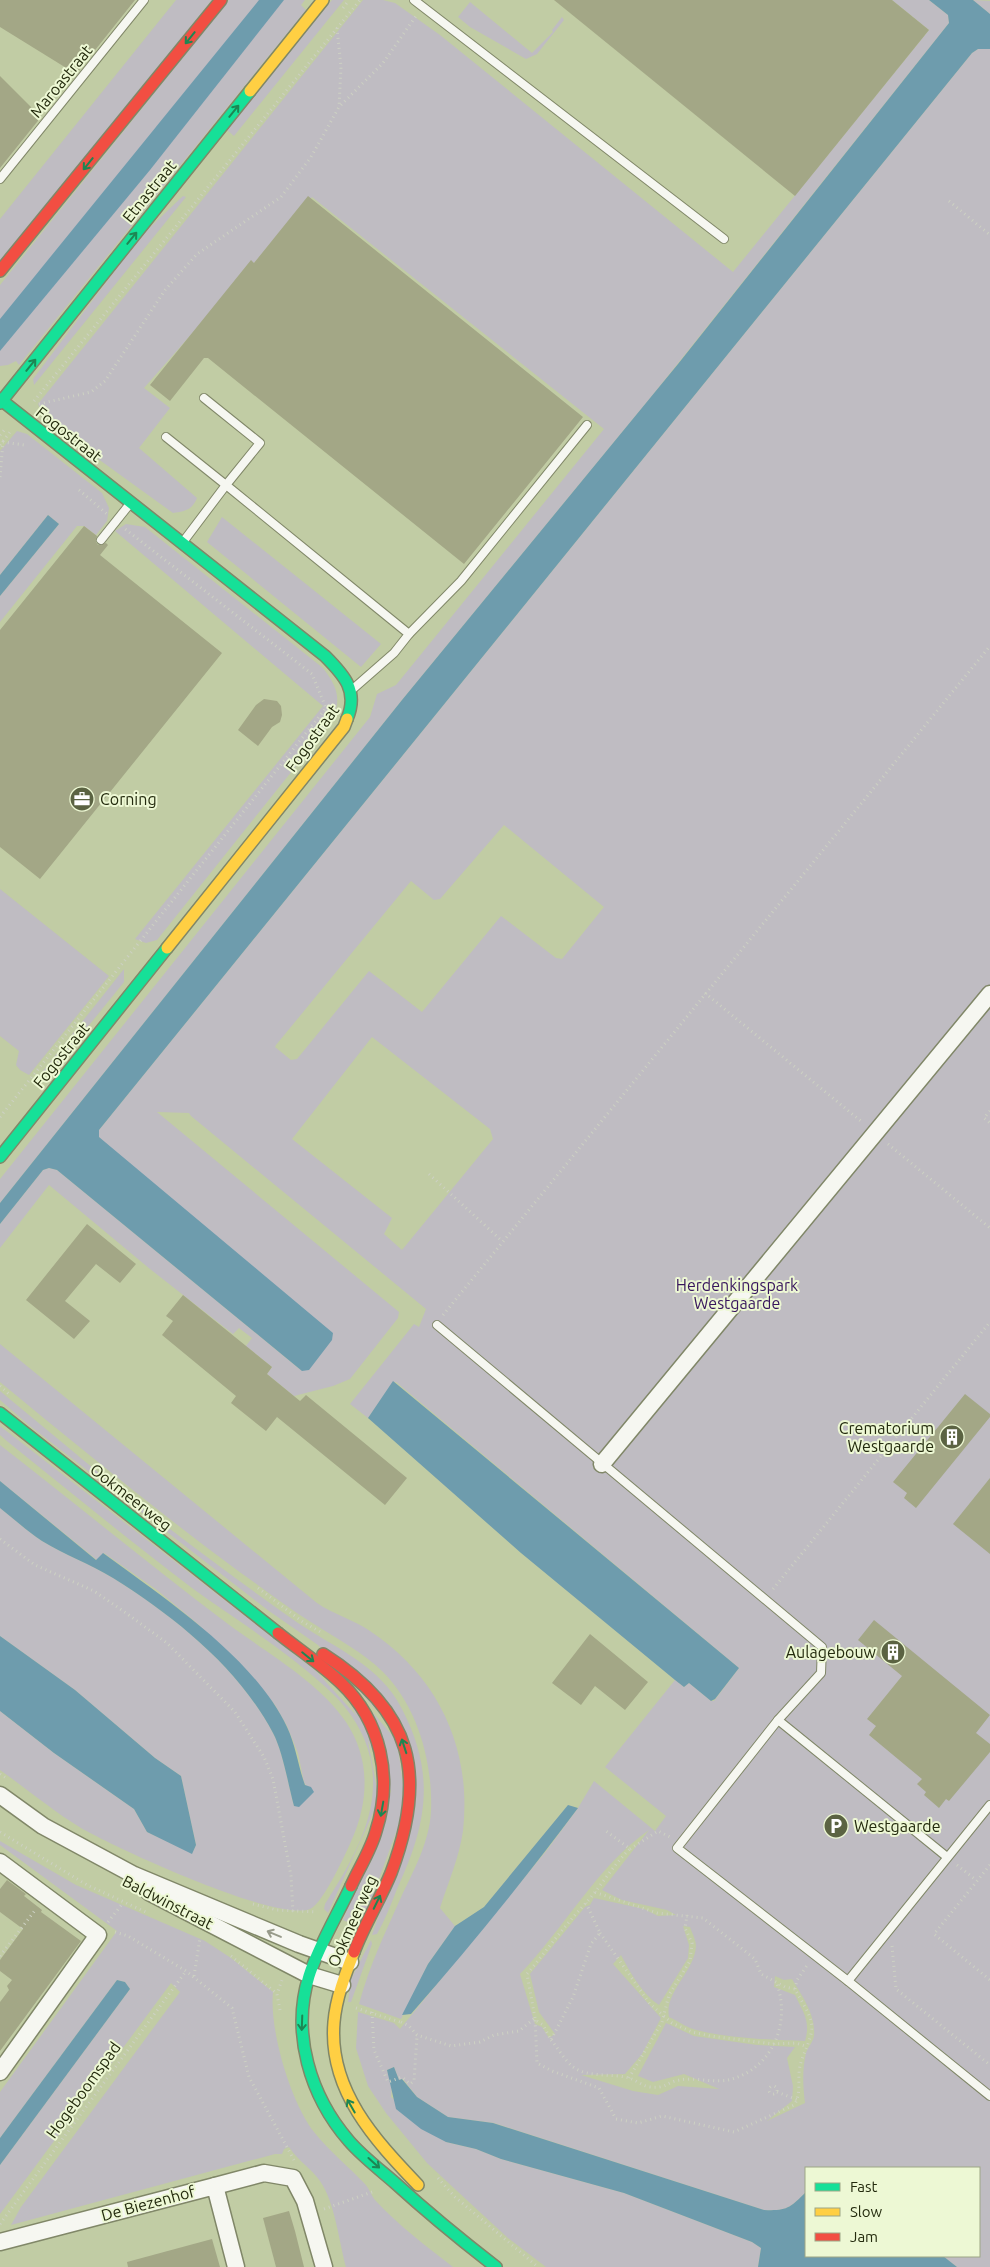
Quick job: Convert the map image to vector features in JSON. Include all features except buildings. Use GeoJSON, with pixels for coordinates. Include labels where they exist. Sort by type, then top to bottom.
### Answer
{"type":"FeatureCollection","features":[{"type":"Feature","properties":{"kind":"main road"},"geometry":{"type":"LineString","coordinates":[[0,272],[221,0]]}},
{"type":"Feature","properties":{"kind":"main road","name":"Etnastraat"},"geometry":{"type":"LineString","coordinates":[[1,401],[323,0]]}},
{"type":"Feature","properties":{"kind":"main road","name":"Fogostraat"},"geometry":{"type":"LineString","coordinates":[[0,1157],[344,727],[352,710],[352,689],[343,673],[325,656],[1,401]]}},
{"type":"Feature","properties":{"kind":"main road","name":"Ookmeerweg"},"geometry":{"type":"LineString","coordinates":[[0,1413],[341,1683],[373,1728],[380,1748],[385,1786],[381,1818],[309,1975],[303,2004],[301,2031],[305,2055],[317,2093],[350,2141],[430,2215],[496,2267]]}},
{"type":"Feature","properties":{"kind":"main road","name":"Ookmeerweg"},"geometry":{"type":"LineString","coordinates":[[243,1604],[361,1679],[383,1705],[405,1747],[411,1786],[408,1826],[396,1862],[350,1962],[342,1985],[335,2010],[335,2059],[347,2099],[356,2114],[380,2144],[428,2196],[506,2267]]}},
{"type":"Feature","properties":{"kind":"street"},"geometry":{"type":"LineString","coordinates":[[602,1464],[877,1134],[990,994]]}},
{"type":"Feature","properties":{"kind":"street","name":"Baldwinstraat"},"geometry":{"type":"LineString","coordinates":[[0,1794],[43,1826],[134,1875],[299,1944],[350,1962]]}},
{"type":"Feature","properties":{"kind":"street","name":"Baldwinstraat"},"geometry":{"type":"LineString","coordinates":[[0,1806],[52,1843],[288,1965],[309,1975],[342,1985]]}},
{"type":"Feature","properties":{"kind":"street"},"geometry":{"type":"LineString","coordinates":[[0,1862],[98,1935],[0,2072]]}},
{"type":"Feature","properties":{"kind":"street"},"geometry":{"type":"LineString","coordinates":[[215,2186],[264,2173],[293,2178],[305,2201],[324,2267]]}},
{"type":"Feature","properties":{"kind":"street","name":"De Biezenhof"},"geometry":{"type":"LineString","coordinates":[[0,2242],[215,2186],[236,2267]]}},
{"type":"Feature","properties":{"kind":"lane","name":"Maroastraat"},"geometry":{"type":"LineString","coordinates":[[0,179],[144,0]]}},
{"type":"Feature","properties":{"kind":"lane"},"geometry":{"type":"LineString","coordinates":[[414,0],[724,239]]}},
{"type":"Feature","properties":{"kind":"lane"},"geometry":{"type":"LineString","coordinates":[[182,544],[260,443],[204,398]]}},
{"type":"Feature","properties":{"kind":"lane"},"geometry":{"type":"LineString","coordinates":[[352,689],[394,653],[409,634],[461,581],[587,425]]}},
{"type":"Feature","properties":{"kind":"lane"},"geometry":{"type":"LineString","coordinates":[[166,437],[409,634]]}},
{"type":"Feature","properties":{"kind":"lane"},"geometry":{"type":"LineString","coordinates":[[101,540],[131,503]]}},
{"type":"Feature","properties":{"kind":"lane"},"geometry":{"type":"LineString","coordinates":[[437,1325],[822,1648],[821,1673],[778,1720],[677,1848],[848,1981],[990,2096]]}},
{"type":"Feature","properties":{"kind":"lane"},"geometry":{"type":"LineString","coordinates":[[778,1720],[947,1857]]}},
{"type":"Feature","properties":{"kind":"lane"},"geometry":{"type":"LineString","coordinates":[[848,1981],[990,1805]]}},
{"type":"Feature","properties":{"kind":"path"},"geometry":{"type":"LineString","coordinates":[[360,0],[32,404],[44,405],[91,392],[105,381],[165,290],[197,254],[281,197],[311,157],[338,107],[382,64],[424,6]]}},
{"type":"Feature","properties":{"kind":"path"},"geometry":{"type":"LineString","coordinates":[[337,28],[341,67],[338,107]]}},
{"type":"Feature","properties":{"kind":"path"},"geometry":{"type":"LineString","coordinates":[[949,201],[990,235]]}},
{"type":"Feature","properties":{"kind":"path"},"geometry":{"type":"LineString","coordinates":[[0,477],[1,444],[22,418]]}},
{"type":"Feature","properties":{"kind":"path"},"geometry":{"type":"LineString","coordinates":[[1,444],[23,444],[30,449]]}},
{"type":"Feature","properties":{"kind":"path"},"geometry":{"type":"LineString","coordinates":[[0,1117],[326,708],[312,674],[116,522],[72,484]]}},
{"type":"Feature","properties":{"kind":"path"},"geometry":{"type":"LineString","coordinates":[[437,1325],[449,1305],[990,646]]}},
{"type":"Feature","properties":{"kind":"path"},"geometry":{"type":"LineString","coordinates":[[705,993],[990,1228]]}},
{"type":"Feature","properties":{"kind":"path"},"geometry":{"type":"LineString","coordinates":[[990,1111],[984,1118],[990,1123]]}},
{"type":"Feature","properties":{"kind":"path"},"geometry":{"type":"LineString","coordinates":[[429,1174],[502,1241]]}},
{"type":"Feature","properties":{"kind":"path"},"geometry":{"type":"LineString","coordinates":[[765,1600],[990,1322]]}},
{"type":"Feature","properties":{"kind":"path"},"geometry":{"type":"LineString","coordinates":[[0,1386],[15,1399]]}},
{"type":"Feature","properties":{"kind":"path"},"geometry":{"type":"LineString","coordinates":[[0,1539],[35,1565],[94,1591],[167,1643],[235,1712],[264,1756],[273,1779],[291,1876],[293,1912]]}},
{"type":"Feature","properties":{"kind":"path"},"geometry":{"type":"LineString","coordinates":[[251,1583],[303,1622],[327,1636]]}},
{"type":"Feature","properties":{"kind":"path"},"geometry":{"type":"LineString","coordinates":[[0,1774],[8,1779]]}},
{"type":"Feature","properties":{"kind":"path"},"geometry":{"type":"LineString","coordinates":[[606,1831],[630,1849]]}},
{"type":"Feature","properties":{"kind":"path"},"geometry":{"type":"LineString","coordinates":[[594,1892],[657,1913],[703,1918],[755,1959],[761,1974],[777,1983],[794,1989],[811,2020],[812,2034],[805,2046],[800,2068],[798,2100],[794,2105],[734,2132],[662,2116],[638,2123],[616,2119],[599,2088],[552,2071],[537,2063],[536,2020],[527,1974],[559,1932],[594,1892],[610,1869],[630,1849],[658,1831],[668,1835],[677,1848]]}},
{"type":"Feature","properties":{"kind":"path"},"geometry":{"type":"LineString","coordinates":[[0,1832],[87,1885],[149,1914]]}},
{"type":"Feature","properties":{"kind":"path"},"geometry":{"type":"LineString","coordinates":[[990,1865],[934,1934],[990,1980]]}},
{"type":"Feature","properties":{"kind":"path"},"geometry":{"type":"LineString","coordinates":[[964,1871],[976,1880]]}},
{"type":"Feature","properties":{"kind":"path"},"geometry":{"type":"LineString","coordinates":[[0,1956],[46,1895]]}},
{"type":"Feature","properties":{"kind":"path"},"geometry":{"type":"LineString","coordinates":[[246,1902],[278,1910],[307,1912]]}},
{"type":"Feature","properties":{"kind":"path"},"geometry":{"type":"LineString","coordinates":[[586,1902],[600,1933],[650,2004],[672,2024],[692,2032],[774,2044],[796,2043],[805,2046]]}},
{"type":"Feature","properties":{"kind":"path"},"geometry":{"type":"LineString","coordinates":[[98,1935],[123,1903]]}},
{"type":"Feature","properties":{"kind":"path"},"geometry":{"type":"LineString","coordinates":[[299,1944],[322,1904]]}},
{"type":"Feature","properties":{"kind":"path"},"geometry":{"type":"LineString","coordinates":[[629,2078],[646,2052],[664,2015],[669,1995],[690,1961],[692,1943],[685,1928],[687,1915]]}},
{"type":"Feature","properties":{"kind":"path"},"geometry":{"type":"LineString","coordinates":[[891,1928],[896,1989],[990,2065]]}},
{"type":"Feature","properties":{"kind":"path"},"geometry":{"type":"LineString","coordinates":[[98,1935],[110,1930],[128,1936],[186,1970],[232,2008],[249,2077],[297,2165]]}},
{"type":"Feature","properties":{"kind":"path"},"geometry":{"type":"LineString","coordinates":[[551,2040],[573,1997],[591,1944],[600,1933]]}},
{"type":"Feature","properties":{"kind":"path"},"geometry":{"type":"LineString","coordinates":[[194,1977],[195,1958],[201,1935],[208,1938]]}},
{"type":"Feature","properties":{"kind":"path"},"geometry":{"type":"LineString","coordinates":[[227,1952],[277,1994],[279,2001]]}},
{"type":"Feature","properties":{"kind":"path"},"geometry":{"type":"LineString","coordinates":[[794,1989],[797,1980],[814,1955]]}},
{"type":"Feature","properties":{"kind":"path"},"geometry":{"type":"LineString","coordinates":[[277,1994],[288,1965]]}},
{"type":"Feature","properties":{"kind":"path","name":"Hogeboomspad"},"geometry":{"type":"LineString","coordinates":[[0,2224],[186,1970]]}},
{"type":"Feature","properties":{"kind":"path"},"geometry":{"type":"LineString","coordinates":[[536,2020],[543,2024],[551,2040],[573,2067],[600,2075],[629,2078],[647,2087],[664,2087],[677,2080],[726,2080],[742,2076],[768,2057],[781,2021],[781,1995],[777,1983]]}},
{"type":"Feature","properties":{"kind":"path"},"geometry":{"type":"LineString","coordinates":[[352,2013],[356,1999]]}},
{"type":"Feature","properties":{"kind":"path"},"geometry":{"type":"LineString","coordinates":[[353,2008],[372,2012],[400,2022],[409,2026],[417,2036],[451,2046],[466,2046],[494,2035],[519,2031],[536,2020]]}},
{"type":"Feature","properties":{"kind":"path"},"geometry":{"type":"LineString","coordinates":[[372,2012],[374,2050],[388,2082],[400,2078],[410,2084],[414,2081],[417,2036]]}},
{"type":"Feature","properties":{"kind":"path"},"geometry":{"type":"LineString","coordinates":[[777,2092],[798,2100]]}},
{"type":"Feature","properties":{"kind":"path"},"geometry":{"type":"LineString","coordinates":[[433,2173],[456,2197],[538,2267]]}},
{"type":"Feature","properties":{"kind":"path"},"geometry":{"type":"LineString","coordinates":[[308,2215],[375,2190]]}},
{"type":"Feature","properties":{"kind":"green space"},"geometry":{"type":"Polygon","coordinates":[[[176,0],[212,0],[0,264],[0,219],[176,0]]]}},
{"type":"Feature","properties":{"kind":"green space"},"geometry":{"type":"Polygon","coordinates":[[[229,0],[305,0],[301,5],[306,10],[19,365],[16,361],[0,366],[0,285],[229,0]]]}},
{"type":"Feature","properties":{"kind":"green space"},"geometry":{"type":"Polygon","coordinates":[[[332,0],[344,0],[234,136],[227,130],[332,0]]]}},
{"type":"Feature","properties":{"kind":"green space"},"geometry":{"type":"Polygon","coordinates":[[[363,0],[383,0],[395,3],[440,35],[733,272],[929,30],[892,0],[929,0],[948,15],[949,23],[655,392],[402,700],[0,1203],[0,1179],[370,717],[377,694],[396,685],[604,429],[312,197],[144,388],[170,408],[139,448],[197,498],[191,507],[185,511],[173,513],[101,461],[40,408],[38,404],[363,0]]]}},
{"type":"Feature","properties":{"kind":"green space"},"geometry":{"type":"Polygon","coordinates":[[[973,0],[990,1],[990,14],[973,0]]]}},
{"type":"Feature","properties":{"kind":"green space"},"geometry":{"type":"Polygon","coordinates":[[[470,2],[532,53],[553,32],[552,30],[562,17],[564,20],[537,54],[526,59],[470,27],[458,17],[470,2]]]}},
{"type":"Feature","properties":{"kind":"green space","name":"Herdenkingspark Westgaarde"},"geometry":{"type":"Polygon","coordinates":[[[978,49],[990,49],[990,2267],[957,2267],[944,2257],[980,2257],[980,2167],[805,2167],[805,2193],[788,2207],[778,2210],[764,2210],[494,2123],[448,2117],[417,2097],[403,2079],[399,2080],[394,2067],[387,2070],[392,2085],[391,2097],[446,2142],[476,2149],[501,2159],[624,2193],[752,2242],[761,2248],[758,2267],[546,2267],[508,2238],[427,2163],[386,2113],[368,2086],[356,2048],[358,2012],[394,2023],[400,2029],[547,1850],[578,1808],[594,1781],[655,1831],[666,1816],[605,1767],[675,1680],[684,1687],[689,1683],[711,1701],[714,1701],[739,1668],[396,1382],[393,1382],[368,1418],[350,1404],[414,1324],[419,1327],[426,1309],[189,1113],[157,1112],[399,1312],[398,1318],[350,1379],[333,1386],[294,1396],[267,1374],[272,1367],[246,1346],[252,1338],[239,1328],[233,1334],[150,1269],[49,1185],[0,1248],[0,1224],[43,1170],[49,1168],[57,1170],[302,1371],[99,1137],[99,1130],[972,53],[978,49]],[[504,825],[440,899],[434,900],[411,881],[275,1047],[291,1060],[297,1059],[369,971],[422,1012],[501,916],[556,958],[562,959],[604,907],[504,825]],[[372,1037],[292,1139],[392,1218],[384,1234],[402,1250],[493,1139],[490,1129],[372,1037]],[[649,1830],[613,1861],[536,1957],[520,1974],[535,2024],[542,2027],[549,2038],[555,2034],[539,2012],[530,1974],[594,1898],[644,1909],[658,1916],[676,1915],[667,1910],[622,1900],[602,1890],[649,1830]],[[683,1926],[689,1945],[688,1958],[659,2005],[642,1989],[621,1955],[613,1964],[661,2018],[642,2054],[625,2074],[581,2075],[633,2091],[658,2095],[678,2086],[719,2089],[684,2074],[653,2082],[638,2076],[666,2023],[694,2036],[757,2045],[795,2047],[787,2058],[793,2086],[792,2101],[767,2121],[805,2103],[804,2066],[806,2053],[814,2036],[814,2028],[808,2006],[792,1979],[784,1980],[775,1976],[774,1987],[795,1995],[807,2022],[805,2041],[716,2034],[690,2028],[669,2017],[671,1999],[691,1964],[696,1946],[690,1927],[683,1926]]]}},
{"type":"Feature","properties":{"kind":"green space"},"geometry":{"type":"Polygon","coordinates":[[[183,196],[186,197],[34,385],[33,379],[142,235],[183,196]]]}},
{"type":"Feature","properties":{"kind":"green space"},"geometry":{"type":"Polygon","coordinates":[[[17,431],[27,434],[102,493],[109,508],[107,521],[96,535],[84,526],[77,526],[0,622],[0,596],[59,524],[48,515],[0,575],[0,451],[17,431]]]}},
{"type":"Feature","properties":{"kind":"green space"},"geometry":{"type":"Polygon","coordinates":[[[222,517],[381,644],[361,667],[207,542],[222,517]]]}},
{"type":"Feature","properties":{"kind":"green space"},"geometry":{"type":"Polygon","coordinates":[[[126,524],[145,527],[323,668],[333,683],[337,697],[336,710],[328,726],[157,940],[146,943],[135,939],[323,706],[115,531],[126,524]]]}},
{"type":"Feature","properties":{"kind":"green space"},"geometry":{"type":"Polygon","coordinates":[[[0,889],[109,976],[29,1075],[20,1070],[16,1065],[19,1051],[0,1036],[0,889]]]}},
{"type":"Feature","properties":{"kind":"green space"},"geometry":{"type":"Polygon","coordinates":[[[124,969],[124,982],[52,1071],[39,1076],[124,969]]]}},
{"type":"Feature","properties":{"kind":"green space"},"geometry":{"type":"Polygon","coordinates":[[[0,1344],[317,1603],[364,1627],[394,1649],[415,1670],[432,1693],[446,1718],[456,1744],[462,1772],[464,1801],[463,1831],[456,1861],[440,1908],[455,1926],[428,1964],[401,2019],[359,2004],[378,1949],[421,1855],[430,1823],[431,1793],[426,1755],[421,1737],[406,1702],[383,1672],[367,1658],[295,1612],[210,1550],[0,1382],[0,1344]]]}},
{"type":"Feature","properties":{"kind":"green space"},"geometry":{"type":"Polygon","coordinates":[[[0,1391],[105,1478],[218,1565],[298,1623],[370,1669],[393,1694],[413,1733],[420,1756],[424,1799],[415,1843],[388,1912],[377,1934],[372,1935],[383,1903],[412,1750],[318,1645],[269,1611],[30,1426],[0,1400],[0,1391]]]}},
{"type":"Feature","properties":{"kind":"green space"},"geometry":{"type":"Polygon","coordinates":[[[0,1426],[316,1671],[365,1725],[379,1800],[328,1913],[324,1909],[325,1904],[355,1853],[369,1816],[372,1797],[373,1777],[368,1748],[352,1716],[334,1695],[301,1666],[192,1588],[8,1442],[0,1435],[0,1426]]]}},
{"type":"Feature","properties":{"kind":"green space"},"geometry":{"type":"Polygon","coordinates":[[[0,1445],[199,1602],[307,1681],[335,1707],[346,1722],[354,1736],[363,1764],[364,1793],[362,1808],[346,1853],[321,1898],[310,1909],[292,1910],[264,1905],[160,1866],[81,1828],[0,1770],[0,1711],[54,1753],[134,1809],[147,1832],[192,1853],[196,1845],[181,1776],[155,1758],[75,1690],[0,1636],[0,1508],[42,1541],[104,1573],[136,1593],[203,1645],[242,1686],[259,1709],[273,1733],[277,1741],[294,1806],[311,1787],[307,1787],[304,1782],[298,1753],[287,1726],[275,1705],[257,1683],[198,1624],[157,1590],[104,1553],[97,1560],[0,1481],[0,1445]]]}},
{"type":"Feature","properties":{"kind":"green space"},"geometry":{"type":"Polygon","coordinates":[[[334,1667],[397,1741],[406,1805],[361,1928],[343,1920],[391,1791],[334,1667]]]}},
{"type":"Feature","properties":{"kind":"green space"},"geometry":{"type":"Polygon","coordinates":[[[0,1841],[76,1885],[205,1941],[231,1958],[273,1992],[274,2026],[283,2065],[305,2119],[326,2146],[368,2187],[375,2200],[393,2218],[453,2267],[346,2267],[333,2211],[325,2190],[316,2176],[289,2147],[284,2149],[282,2154],[275,2154],[11,2225],[21,2207],[180,1992],[171,1983],[0,2214],[0,2165],[130,1989],[125,1982],[117,1980],[0,2138],[0,2092],[117,1931],[0,1845],[0,1841]]]}},
{"type":"Feature","properties":{"kind":"green space"},"geometry":{"type":"Polygon","coordinates":[[[371,1940],[372,1944],[351,2002],[348,2002],[351,1979],[371,1940]]]}},
{"type":"Feature","properties":{"kind":"water"},"geometry":{"type":"Polygon","coordinates":[[[259,0],[284,0],[150,170],[0,351],[0,319],[259,0]]]}},
{"type":"Feature","properties":{"kind":"water"},"geometry":{"type":"Polygon","coordinates":[[[929,0],[973,0],[990,14],[990,49],[978,49],[972,53],[99,1130],[99,1137],[333,1333],[332,1340],[309,1370],[302,1371],[57,1170],[49,1168],[43,1170],[0,1224],[0,1203],[402,700],[678,364],[949,23],[948,15],[929,0]]]}},
{"type":"Feature","properties":{"kind":"water"},"geometry":{"type":"Polygon","coordinates":[[[48,515],[59,524],[0,596],[0,575],[48,515]]]}},
{"type":"Feature","properties":{"kind":"water"},"geometry":{"type":"Polygon","coordinates":[[[393,1381],[739,1668],[715,1699],[711,1701],[689,1683],[684,1687],[675,1680],[521,1553],[368,1418],[393,1381]]]}},
{"type":"Feature","properties":{"kind":"water"},"geometry":{"type":"Polygon","coordinates":[[[0,1481],[96,1560],[103,1553],[179,1609],[230,1653],[253,1677],[272,1701],[287,1727],[293,1741],[305,1785],[311,1787],[314,1792],[299,1807],[294,1806],[277,1741],[273,1733],[259,1709],[223,1665],[203,1645],[159,1609],[113,1578],[42,1541],[0,1508],[0,1481]]]}},
{"type":"Feature","properties":{"kind":"water"},"geometry":{"type":"Polygon","coordinates":[[[0,1636],[75,1690],[155,1758],[181,1776],[196,1845],[192,1854],[147,1832],[134,1809],[54,1753],[0,1711],[0,1636]]]}},
{"type":"Feature","properties":{"kind":"water"},"geometry":{"type":"Polygon","coordinates":[[[568,1805],[578,1808],[517,1887],[411,2014],[402,2015],[428,1964],[455,1926],[484,1907],[568,1805]]]}},
{"type":"Feature","properties":{"kind":"water"},"geometry":{"type":"Polygon","coordinates":[[[117,1980],[125,1982],[130,1989],[0,2165],[0,2138],[117,1980]]]}},
{"type":"Feature","properties":{"kind":"water"},"geometry":{"type":"Polygon","coordinates":[[[394,2067],[399,2080],[402,2079],[417,2097],[448,2117],[493,2123],[764,2210],[778,2210],[788,2207],[805,2193],[805,2257],[944,2257],[957,2267],[758,2267],[761,2248],[752,2242],[624,2193],[501,2159],[476,2149],[446,2142],[421,2129],[396,2109],[387,2070],[394,2067]]]}},
{"type":"Feature","properties":{"kind":"traffic: fast"},"geometry":{"type":"LineString","coordinates":[[0,403],[250,91]]}},
{"type":"Feature","properties":{"kind":"traffic: fast"},"geometry":{"type":"LineString","coordinates":[[0,399],[325,656],[348,684],[351,700],[347,719]]}},
{"type":"Feature","properties":{"kind":"traffic: fast"},"geometry":{"type":"LineString","coordinates":[[0,1157],[167,948]]}},
{"type":"Feature","properties":{"kind":"traffic: fast"},"geometry":{"type":"LineString","coordinates":[[0,1413],[278,1633]]}},
{"type":"Feature","properties":{"kind":"traffic: fast"},"geometry":{"type":"LineString","coordinates":[[351,1886],[318,1954],[309,1976],[304,1998],[303,2041],[314,2084],[335,2123],[354,2147],[432,2215],[496,2267]]}},
{"type":"Feature","properties":{"kind":"traffic: slow"},"geometry":{"type":"LineString","coordinates":[[250,91],[323,0]]}},
{"type":"Feature","properties":{"kind":"traffic: slow"},"geometry":{"type":"LineString","coordinates":[[167,948],[344,727],[347,719]]}},
{"type":"Feature","properties":{"kind":"traffic: slow"},"geometry":{"type":"LineString","coordinates":[[354,1952],[341,1987],[335,2013],[334,2047],[339,2070],[347,2092],[371,2132],[418,2185]]}},
{"type":"Feature","properties":{"kind":"traffic: jam"},"geometry":{"type":"LineString","coordinates":[[0,271],[221,0]]}},
{"type":"Feature","properties":{"kind":"traffic: jam"},"geometry":{"type":"LineString","coordinates":[[278,1633],[318,1663],[355,1698],[366,1715],[380,1751],[383,1771],[381,1811],[371,1845],[351,1886]]}},
{"type":"Feature","properties":{"kind":"traffic: jam"},"geometry":{"type":"LineString","coordinates":[[323,1654],[353,1676],[377,1698],[394,1723],[405,1748],[409,1776],[409,1805],[402,1838],[391,1873],[354,1952]]}},
{"type":"Feature","properties":{"kind":"place","name":"Corning"},"geometry":{"type":"Point","coordinates":[82,799]}},
{"type":"Feature","properties":{"kind":"place","name":"Crematorium Westgaarde"},"geometry":{"type":"Point","coordinates":[952,1437]}},
{"type":"Feature","properties":{"kind":"place","name":"Aulagebouw"},"geometry":{"type":"Point","coordinates":[893,1652]}},
{"type":"Feature","properties":{"kind":"place","name":"Westgaarde"},"geometry":{"type":"Point","coordinates":[836,1826]}}]}
